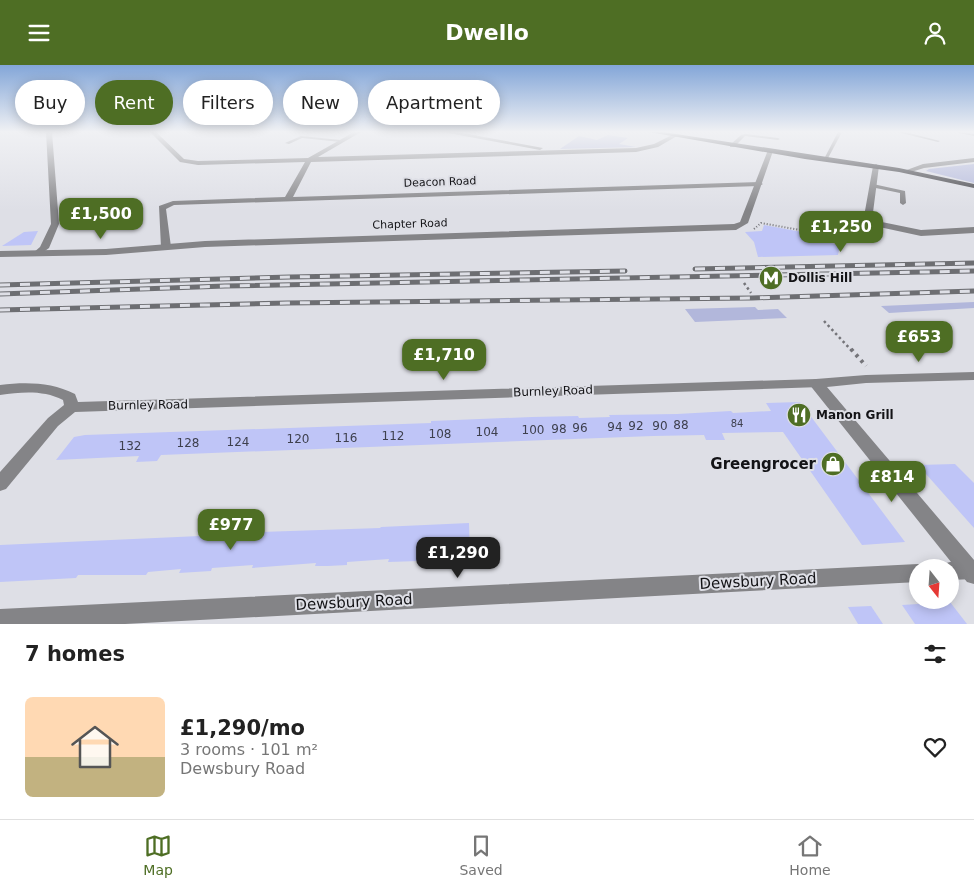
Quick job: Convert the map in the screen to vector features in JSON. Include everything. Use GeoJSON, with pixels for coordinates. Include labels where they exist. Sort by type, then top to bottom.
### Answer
{"type":"FeatureCollection","features":[{"type":"Feature","properties":{"kind":"main road"},"geometry":{"type":"LineString","coordinates":[[813,158],[908,171],[974,186]]}},
{"type":"Feature","properties":{"kind":"street"},"geometry":{"type":"LineString","coordinates":[[38,253],[44,248],[55,224],[51,158]]}},
{"type":"Feature","properties":{"kind":"street"},"geometry":{"type":"LineString","coordinates":[[178,158],[188,162],[211,163],[376,158]]}},
{"type":"Feature","properties":{"kind":"street"},"geometry":{"type":"LineString","coordinates":[[288,199],[309,160],[312,158]]}},
{"type":"Feature","properties":{"kind":"street","name":"Chapter Road"},"geometry":{"type":"LineString","coordinates":[[0,254],[106,252],[166,247],[736,227],[744,223],[768,158]]}},
{"type":"Feature","properties":{"kind":"street"},"geometry":{"type":"LineString","coordinates":[[908,171],[923,166],[974,160]]}},
{"type":"Feature","properties":{"kind":"street"},"geometry":{"type":"LineString","coordinates":[[810,235],[850,241],[857,239],[865,233],[876,166]]}},
{"type":"Feature","properties":{"kind":"street","name":"Deacon Road"},"geometry":{"type":"LineString","coordinates":[[166,247],[162,208],[166,205],[288,199],[759,184]]}},
{"type":"Feature","properties":{"kind":"street"},"geometry":{"type":"LineString","coordinates":[[867,222],[921,233],[974,230]]}},
{"type":"Feature","properties":{"kind":"street","name":"Burnley Road"},"geometry":{"type":"LineString","coordinates":[[72,407],[816,384],[866,379],[974,375]]}},
{"type":"Feature","properties":{"kind":"street"},"geometry":{"type":"LineString","coordinates":[[816,384],[973,572]]}},
{"type":"Feature","properties":{"kind":"street"},"geometry":{"type":"LineString","coordinates":[[0,390],[36,388],[57,391],[70,397],[72,407],[53,422],[0,485]]}},
{"type":"Feature","properties":{"kind":"street"},"geometry":{"type":"LineString","coordinates":[[959,571],[973,572]]}},
{"type":"Feature","properties":{"kind":"street","name":"Dewsbury Road"},"geometry":{"type":"LineString","coordinates":[[0,621],[909,573]]}},
{"type":"Feature","properties":{"kind":"lane"},"geometry":{"type":"LineString","coordinates":[[873,187],[903,191],[903,203]]}},
{"type":"Feature","properties":{"kind":"path"},"geometry":{"type":"LineString","coordinates":[[760,225],[761,223],[800,230]]}},
{"type":"Feature","properties":{"kind":"path"},"geometry":{"type":"LineString","coordinates":[[744,283],[752,293]]}},
{"type":"Feature","properties":{"kind":"path"},"geometry":{"type":"LineString","coordinates":[[824,321],[866,366]]}},
{"type":"Feature","properties":{"kind":"shaded area"},"geometry":{"type":"Polygon","coordinates":[[[974,164],[974,183],[926,171],[929,169],[974,164]]]}},
{"type":"Feature","properties":{"kind":"shaded area"},"geometry":{"type":"Polygon","coordinates":[[[974,302],[974,308],[889,313],[881,306],[974,302]]]}},
{"type":"Feature","properties":{"kind":"shaded area"},"geometry":{"type":"Polygon","coordinates":[[[755,307],[758,310],[778,309],[787,318],[695,322],[685,309],[755,307]]]}},
{"type":"Feature","properties":{"kind":"building"},"geometry":{"type":"Polygon","coordinates":[[[804,221],[843,228],[841,236],[810,229],[805,232],[807,238],[840,245],[838,255],[758,257],[754,242],[745,232],[762,231],[764,225],[802,232],[804,221]]]}},
{"type":"Feature","properties":{"kind":"building"},"geometry":{"type":"Polygon","coordinates":[[[38,231],[31,245],[2,246],[24,232],[38,231]]]}},
{"type":"Feature","properties":{"kind":"building"},"geometry":{"type":"Polygon","coordinates":[[[800,402],[905,542],[862,545],[783,432],[722,433],[725,440],[706,440],[704,435],[653,436],[161,455],[157,461],[136,462],[139,456],[56,460],[74,437],[85,435],[431,423],[431,421],[532,417],[578,416],[579,418],[610,417],[609,415],[731,411],[733,413],[771,411],[766,403],[800,402]]]}},
{"type":"Feature","properties":{"kind":"building"},"geometry":{"type":"Polygon","coordinates":[[[955,464],[974,483],[974,528],[918,465],[955,464]]]}},
{"type":"Feature","properties":{"kind":"building"},"geometry":{"type":"Polygon","coordinates":[[[469,523],[470,555],[458,555],[458,558],[445,559],[445,556],[420,558],[419,561],[388,562],[389,559],[347,562],[347,565],[328,566],[315,566],[316,563],[252,568],[253,565],[212,568],[211,571],[179,573],[181,569],[148,572],[146,575],[78,575],[76,578],[0,582],[0,545],[244,534],[246,527],[263,526],[261,532],[469,523]]]}},
{"type":"Feature","properties":{"kind":"building"},"geometry":{"type":"Polygon","coordinates":[[[902,605],[909,605],[909,609],[955,609],[967,624],[915,624],[902,605]]]}},
{"type":"Feature","properties":{"kind":"building"},"geometry":{"type":"Polygon","coordinates":[[[871,606],[883,624],[858,624],[848,607],[871,606]]]}},
{"type":"Feature","properties":{"kind":"railway"},"geometry":{"type":"LineString","coordinates":[[695,269],[974,263]]}},
{"type":"Feature","properties":{"kind":"railway"},"geometry":{"type":"LineString","coordinates":[[0,285],[290,277],[625,271]]}},
{"type":"Feature","properties":{"kind":"railway"},"geometry":{"type":"LineString","coordinates":[[0,294],[225,286],[974,271]]}},
{"type":"Feature","properties":{"kind":"railway"},"geometry":{"type":"LineString","coordinates":[[0,310],[287,303],[752,298],[974,291]]}},
{"type":"Feature","properties":{"kind":"place","name":"Dollis Hill"},"geometry":{"type":"Point","coordinates":[771,278]}},
{"type":"Feature","properties":{"kind":"place","name":"Manon Grill"},"geometry":{"type":"Point","coordinates":[799,415]}},
{"type":"Feature","properties":{"kind":"place","name":"Greengrocer"},"geometry":{"type":"Point","coordinates":[833,464]}}]}
